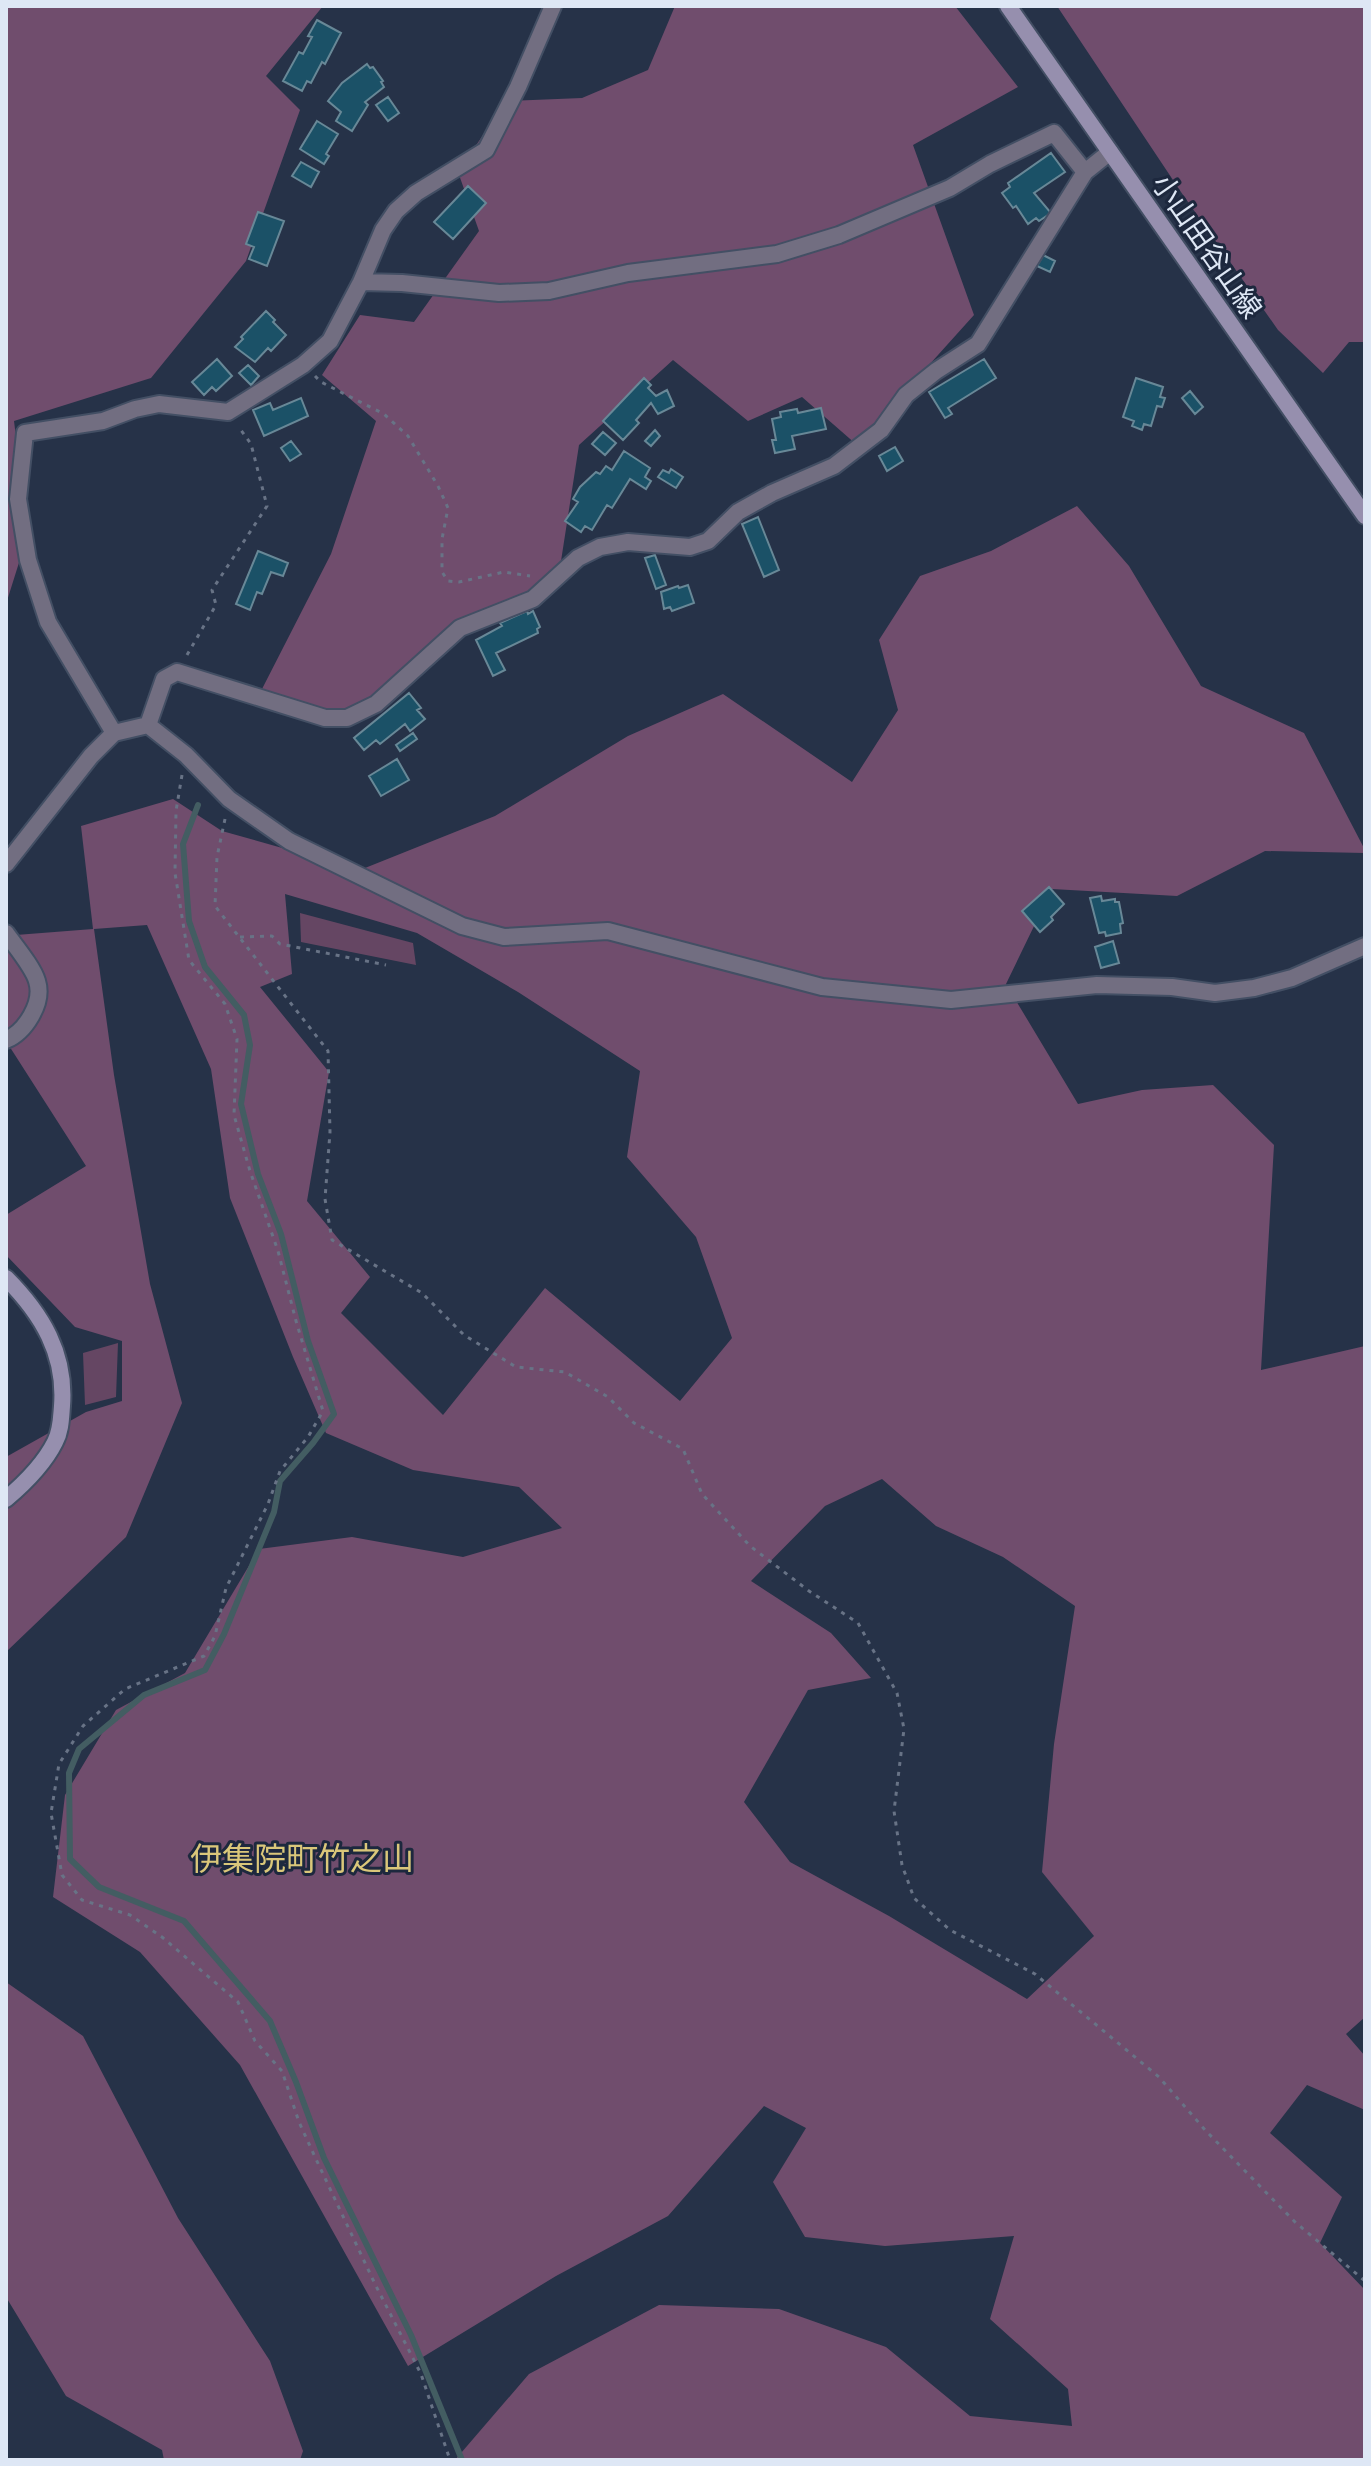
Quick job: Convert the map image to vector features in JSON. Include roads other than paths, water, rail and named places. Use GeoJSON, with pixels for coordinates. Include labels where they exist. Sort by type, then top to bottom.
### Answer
{"type":"FeatureCollection","features":[{"type":"Feature","properties":{"kind":"main road","name":"小山田谷山線"},"geometry":{"type":"LineString","coordinates":[[1008,6],[1365,516]]}},
{"type":"Feature","properties":{"kind":"main road"},"geometry":{"type":"LineString","coordinates":[[6,1278],[24,1296],[50,1337],[59,1357],[64,1391],[62,1423],[57,1440],[46,1458],[6,1499]]}},
{"type":"Feature","properties":{"kind":"street"},"geometry":{"type":"LineString","coordinates":[[114,733],[48,622],[28,560],[18,499],[25,433],[103,421],[159,404],[228,412],[303,365],[330,341],[361,282],[383,230],[396,211],[416,193],[486,150],[518,87],[553,6]]}},
{"type":"Feature","properties":{"kind":"street"},"geometry":{"type":"LineString","coordinates":[[361,282],[499,293],[549,291],[628,273],[777,254],[839,235],[950,188],[990,164],[1054,133],[1085,172]]}},
{"type":"Feature","properties":{"kind":"street"},"geometry":{"type":"LineString","coordinates":[[148,725],[164,679],[177,672],[325,718],[347,718],[376,704],[460,628],[533,599],[578,558],[600,547],[628,542],[690,547],[708,541],[738,512],[772,493],[834,466],[881,430],[906,395],[978,344],[1085,172],[1110,152]]}},
{"type":"Feature","properties":{"kind":"street"},"geometry":{"type":"LineString","coordinates":[[6,864],[91,756],[114,733],[148,725]]}},
{"type":"Feature","properties":{"kind":"street"},"geometry":{"type":"LineString","coordinates":[[148,725],[186,755],[229,799],[289,841],[462,926],[504,937],[608,931],[822,987],[951,1000],[1097,985],[1172,987],[1215,993],[1254,988],[1292,978],[1365,946]]}},
{"type":"Feature","properties":{"kind":"street"},"geometry":{"type":"LineString","coordinates":[[6,933],[37,980],[39,997],[31,1016],[15,1036],[6,1040]]}},
{"type":"Feature","properties":{"kind":"waterway"},"geometry":{"type":"LineString","coordinates":[[198,805],[183,844],[189,921],[205,967],[244,1015],[250,1045],[241,1104],[258,1174],[281,1234],[308,1341],[334,1414],[280,1481],[274,1512],[224,1634],[205,1670],[144,1695],[79,1749],[69,1773],[70,1859],[99,1887],[184,1921],[270,2021],[324,2158],[411,2335],[462,2460]]}},
{"type":"Feature","properties":{"kind":"district","name":"伊集院町竹之山"},"geometry":{"type":"Point","coordinates":[302,1859]}}]}
